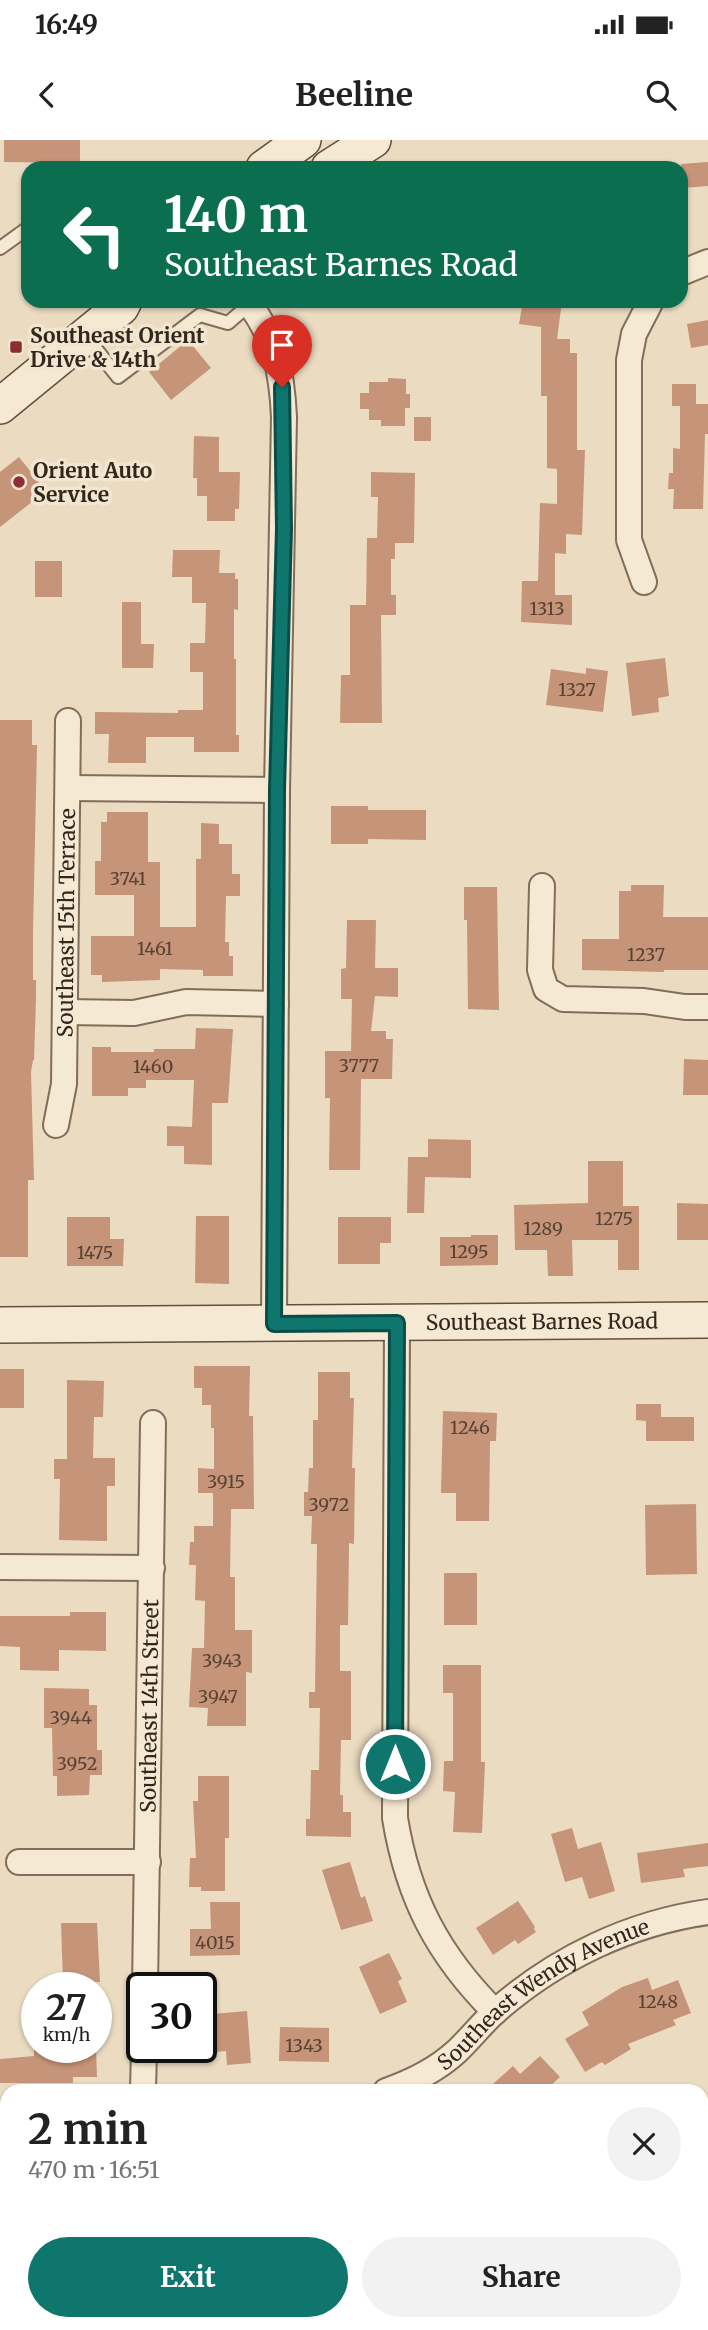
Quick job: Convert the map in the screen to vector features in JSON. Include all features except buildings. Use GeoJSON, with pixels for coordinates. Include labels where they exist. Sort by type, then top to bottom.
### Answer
{"type":"FeatureCollection","features":[{"type":"Feature","properties":{"kind":"street"},"geometry":{"type":"LineString","coordinates":[[274,161],[303,140]]}},
{"type":"Feature","properties":{"kind":"street"},"geometry":{"type":"LineString","coordinates":[[340,161],[373,140]]}},
{"type":"Feature","properties":{"kind":"street"},"geometry":{"type":"LineString","coordinates":[[688,270],[708,262]]}},
{"type":"Feature","properties":{"kind":"street"},"geometry":{"type":"LineString","coordinates":[[2,399],[122,308]]}},
{"type":"Feature","properties":{"kind":"street"},"geometry":{"type":"LineString","coordinates":[[252,308],[269,333],[277,358],[284,417],[277,790],[274,1324]]}},
{"type":"Feature","properties":{"kind":"street"},"geometry":{"type":"LineString","coordinates":[[644,583],[629,540],[629,360],[634,334],[647,308]]}},
{"type":"Feature","properties":{"kind":"street","name":"Southeast 15th Terrace"},"geometry":{"type":"LineString","coordinates":[[56,1125],[64,1084],[68,721]]}},
{"type":"Feature","properties":{"kind":"street"},"geometry":{"type":"LineString","coordinates":[[68,788],[277,790]]}},
{"type":"Feature","properties":{"kind":"street"},"geometry":{"type":"LineString","coordinates":[[542,886],[540,970],[546,989],[563,999],[644,1001],[685,1007],[708,1007]]}},
{"type":"Feature","properties":{"kind":"street"},"geometry":{"type":"LineString","coordinates":[[65,1012],[134,1013],[186,1002],[276,1004]]}},
{"type":"Feature","properties":{"kind":"street","name":"Southeast Barnes Road"},"geometry":{"type":"LineString","coordinates":[[0,1325],[708,1321]]}},
{"type":"Feature","properties":{"kind":"street"},"geometry":{"type":"LineString","coordinates":[[397,1323],[395,1818],[406,1872],[427,1923],[456,1969],[495,2012]]}},
{"type":"Feature","properties":{"kind":"street","name":"Southeast 14th Street"},"geometry":{"type":"LineString","coordinates":[[145,1972],[153,1423]]}},
{"type":"Feature","properties":{"kind":"street"},"geometry":{"type":"LineString","coordinates":[[0,1567],[152,1568]]}},
{"type":"Feature","properties":{"kind":"street"},"geometry":{"type":"LineString","coordinates":[[19,1862],[148,1862]]}},
{"type":"Feature","properties":{"kind":"street","name":"Southeast Wendy Avenue"},"geometry":{"type":"LineString","coordinates":[[406,2084],[436,2068],[456,2052],[495,2012],[530,1983],[555,1967],[608,1940],[664,1920],[708,1912]]}},
{"type":"Feature","properties":{"kind":"street"},"geometry":{"type":"LineString","coordinates":[[143,2084],[144,2063]]}},
{"type":"Feature","properties":{"kind":"lane"},"geometry":{"type":"LineString","coordinates":[[0,248],[21,233]]}},
{"type":"Feature","properties":{"kind":"lane"},"geometry":{"type":"LineString","coordinates":[[85,336],[118,377],[200,315],[228,323],[244,308]]}},
{"type":"Feature","properties":{"kind":"place","name":"Southeast Orient Drive & 14th"},"geometry":{"type":"Point","coordinates":[16,347]}},
{"type":"Feature","properties":{"kind":"place","name":"Orient Auto Service"},"geometry":{"type":"Point","coordinates":[19,482]}},
{"type":"Feature","properties":{"kind":"route"},"geometry":{"type":"LineString","coordinates":[[282,387],[284,529],[277,790],[274,1324],[397,1323],[395,1764]]}}]}
